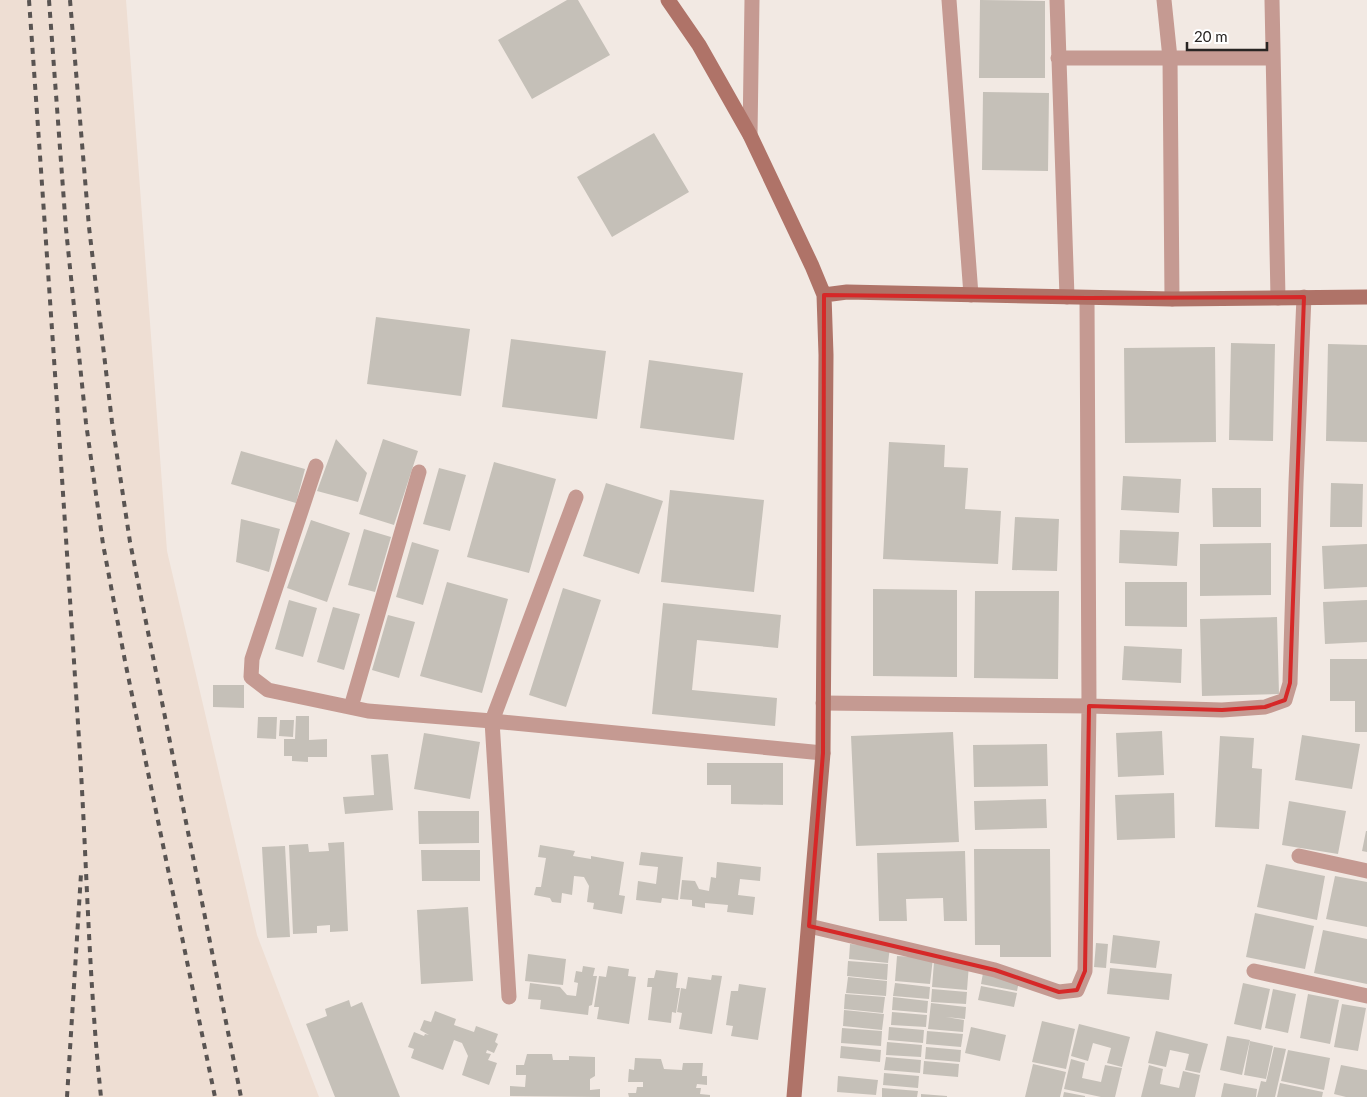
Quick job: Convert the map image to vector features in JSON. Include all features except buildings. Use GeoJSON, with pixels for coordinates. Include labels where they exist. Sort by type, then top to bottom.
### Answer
{"type":"FeatureCollection","features":[{"type":"Feature","properties":{"kind":"main road"},"geometry":{"type":"LineString","coordinates":[[668,0],[699,45],[750,135],[824,295],[826,355],[823,754],[794,1097]]}},
{"type":"Feature","properties":{"kind":"main road"},"geometry":{"type":"LineString","coordinates":[[824,295],[848,292],[1172,299],[1367,296]]}},
{"type":"Feature","properties":{"kind":"street"},"geometry":{"type":"LineString","coordinates":[[750,135],[752,0]]}},
{"type":"Feature","properties":{"kind":"street"},"geometry":{"type":"LineString","coordinates":[[949,0],[971,295]]}},
{"type":"Feature","properties":{"kind":"street"},"geometry":{"type":"LineString","coordinates":[[1057,0],[1068,297]]}},
{"type":"Feature","properties":{"kind":"street"},"geometry":{"type":"LineString","coordinates":[[1164,0],[1170,58],[1172,299]]}},
{"type":"Feature","properties":{"kind":"street"},"geometry":{"type":"LineString","coordinates":[[1272,0],[1278,298]]}},
{"type":"Feature","properties":{"kind":"street"},"geometry":{"type":"LineString","coordinates":[[1058,58],[1272,58]]}},
{"type":"Feature","properties":{"kind":"street"},"geometry":{"type":"LineString","coordinates":[[823,704],[1089,706],[1222,710],[1265,707],[1285,700],[1290,683],[1304,297]]}},
{"type":"Feature","properties":{"kind":"street"},"geometry":{"type":"LineString","coordinates":[[809,926],[994,970],[1059,992],[1077,990],[1085,971],[1089,706],[1088,298]]}},
{"type":"Feature","properties":{"kind":"street"},"geometry":{"type":"LineString","coordinates":[[316,466],[252,659],[251,677],[268,690],[368,711],[492,721],[823,754]]}},
{"type":"Feature","properties":{"kind":"street"},"geometry":{"type":"LineString","coordinates":[[351,708],[419,472]]}},
{"type":"Feature","properties":{"kind":"street"},"geometry":{"type":"LineString","coordinates":[[509,997],[492,721],[576,497]]}},
{"type":"Feature","properties":{"kind":"street"},"geometry":{"type":"LineString","coordinates":[[1299,856],[1367,871]]}},
{"type":"Feature","properties":{"kind":"street"},"geometry":{"type":"LineString","coordinates":[[1254,971],[1367,996]]}},
{"type":"Feature","properties":{"kind":"highlighted area"},"geometry":{"type":"Polygon","coordinates":[[[824,295],[1087,298],[1304,297],[1290,683],[1285,700],[1265,707],[1222,710],[1089,706],[1085,971],[1077,990],[1059,992],[995,970],[809,926],[823,753],[824,295]]]}},
{"type":"Feature","properties":{"kind":"shaded area"},"geometry":{"type":"Polygon","coordinates":[[[0,0],[126,0],[167,551],[257,935],[319,1097],[0,1097],[0,0]]]}},
{"type":"Feature","properties":{"kind":"railway"},"geometry":{"type":"LineString","coordinates":[[29,0],[101,1097]]}},
{"type":"Feature","properties":{"kind":"railway"},"geometry":{"type":"LineString","coordinates":[[49,0],[66,229],[86,423],[103,544],[125,661],[215,1097]]}},
{"type":"Feature","properties":{"kind":"railway"},"geometry":{"type":"LineString","coordinates":[[70,0],[89,227],[112,422],[130,542],[241,1097]]}},
{"type":"Feature","properties":{"kind":"railway"},"geometry":{"type":"LineString","coordinates":[[67,1097],[81,874]]}}]}
